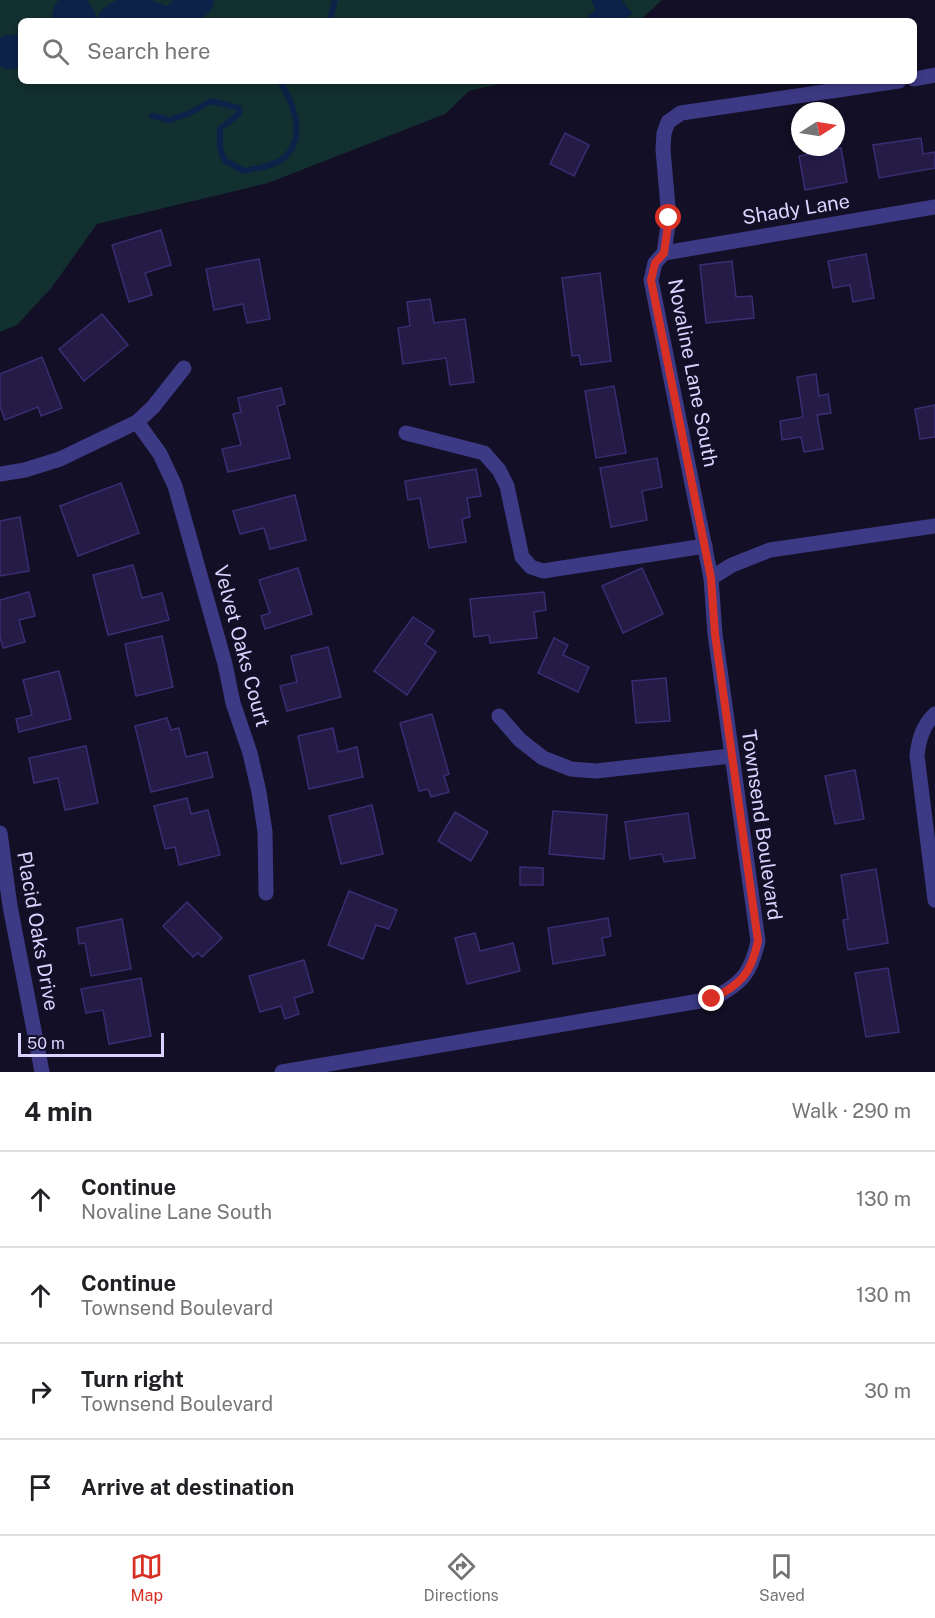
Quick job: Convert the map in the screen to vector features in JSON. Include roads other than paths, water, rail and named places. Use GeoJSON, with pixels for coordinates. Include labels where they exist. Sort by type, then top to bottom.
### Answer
{"type":"FeatureCollection","features":[{"type":"Feature","properties":{"kind":"street"},"geometry":{"type":"LineString","coordinates":[[917,78],[935,75]]}},
{"type":"Feature","properties":{"kind":"street","name":"Novaline Lane South"},"geometry":{"type":"LineString","coordinates":[[711,578],[651,280],[655,263],[664,253],[669,218],[663,150],[664,133],[668,122],[681,113],[879,84]]}},
{"type":"Feature","properties":{"kind":"street","name":"Shady Lane"},"geometry":{"type":"LineString","coordinates":[[664,253],[935,207]]}},
{"type":"Feature","properties":{"kind":"street"},"geometry":{"type":"LineString","coordinates":[[0,474],[26,470],[60,459],[137,422],[153,407],[184,368]]}},
{"type":"Feature","properties":{"kind":"street","name":"Velvet Oaks Court"},"geometry":{"type":"LineString","coordinates":[[137,422],[160,454],[176,486],[225,663],[232,703],[250,753],[259,792],[264,832],[266,893]]}},
{"type":"Feature","properties":{"kind":"street"},"geometry":{"type":"LineString","coordinates":[[406,433],[484,453],[499,470],[507,486],[522,557],[531,567],[543,571],[705,546]]}},
{"type":"Feature","properties":{"kind":"street"},"geometry":{"type":"LineString","coordinates":[[711,578],[732,565],[770,550],[935,526]]}},
{"type":"Feature","properties":{"kind":"street","name":"Townsend Boulevard"},"geometry":{"type":"LineString","coordinates":[[282,1072],[712,999],[736,986],[754,960],[758,941],[715,634],[711,578]]}},
{"type":"Feature","properties":{"kind":"street"},"geometry":{"type":"LineString","coordinates":[[934,715],[926,723],[917,755],[935,900]]}},
{"type":"Feature","properties":{"kind":"street"},"geometry":{"type":"LineString","coordinates":[[499,716],[520,740],[543,758],[571,769],[596,771],[731,756]]}},
{"type":"Feature","properties":{"kind":"street","name":"Placid Oaks Drive"},"geometry":{"type":"LineString","coordinates":[[0,833],[10,906],[42,1072]]}},
{"type":"Feature","properties":{"kind":"water"},"geometry":{"type":"Polygon","coordinates":[[[591,0],[621,0],[632,13],[627,18],[588,18],[596,10],[591,0]]]}},
{"type":"Feature","properties":{"kind":"waterway"},"geometry":{"type":"LineString","coordinates":[[179,18],[197,0]]}},
{"type":"Feature","properties":{"kind":"waterway"},"geometry":{"type":"LineString","coordinates":[[331,18],[335,0]]}},
{"type":"Feature","properties":{"kind":"waterway"},"geometry":{"type":"LineString","coordinates":[[69,18],[70,13],[76,14],[78,18]]}},
{"type":"Feature","properties":{"kind":"waterway"},"geometry":{"type":"LineString","coordinates":[[119,18],[131,14],[150,18]]}},
{"type":"Feature","properties":{"kind":"waterway"},"geometry":{"type":"LineString","coordinates":[[9,52],[18,51]]}},
{"type":"Feature","properties":{"kind":"waterway"},"geometry":{"type":"LineString","coordinates":[[0,57],[9,52]]}},
{"type":"Feature","properties":{"kind":"waterway"},"geometry":{"type":"LineString","coordinates":[[152,116],[170,120],[190,113],[211,101],[239,108],[239,114],[220,129],[220,147],[224,160],[244,171],[267,166],[283,159],[293,147],[296,138],[297,128],[293,107],[281,84]]}}]}
